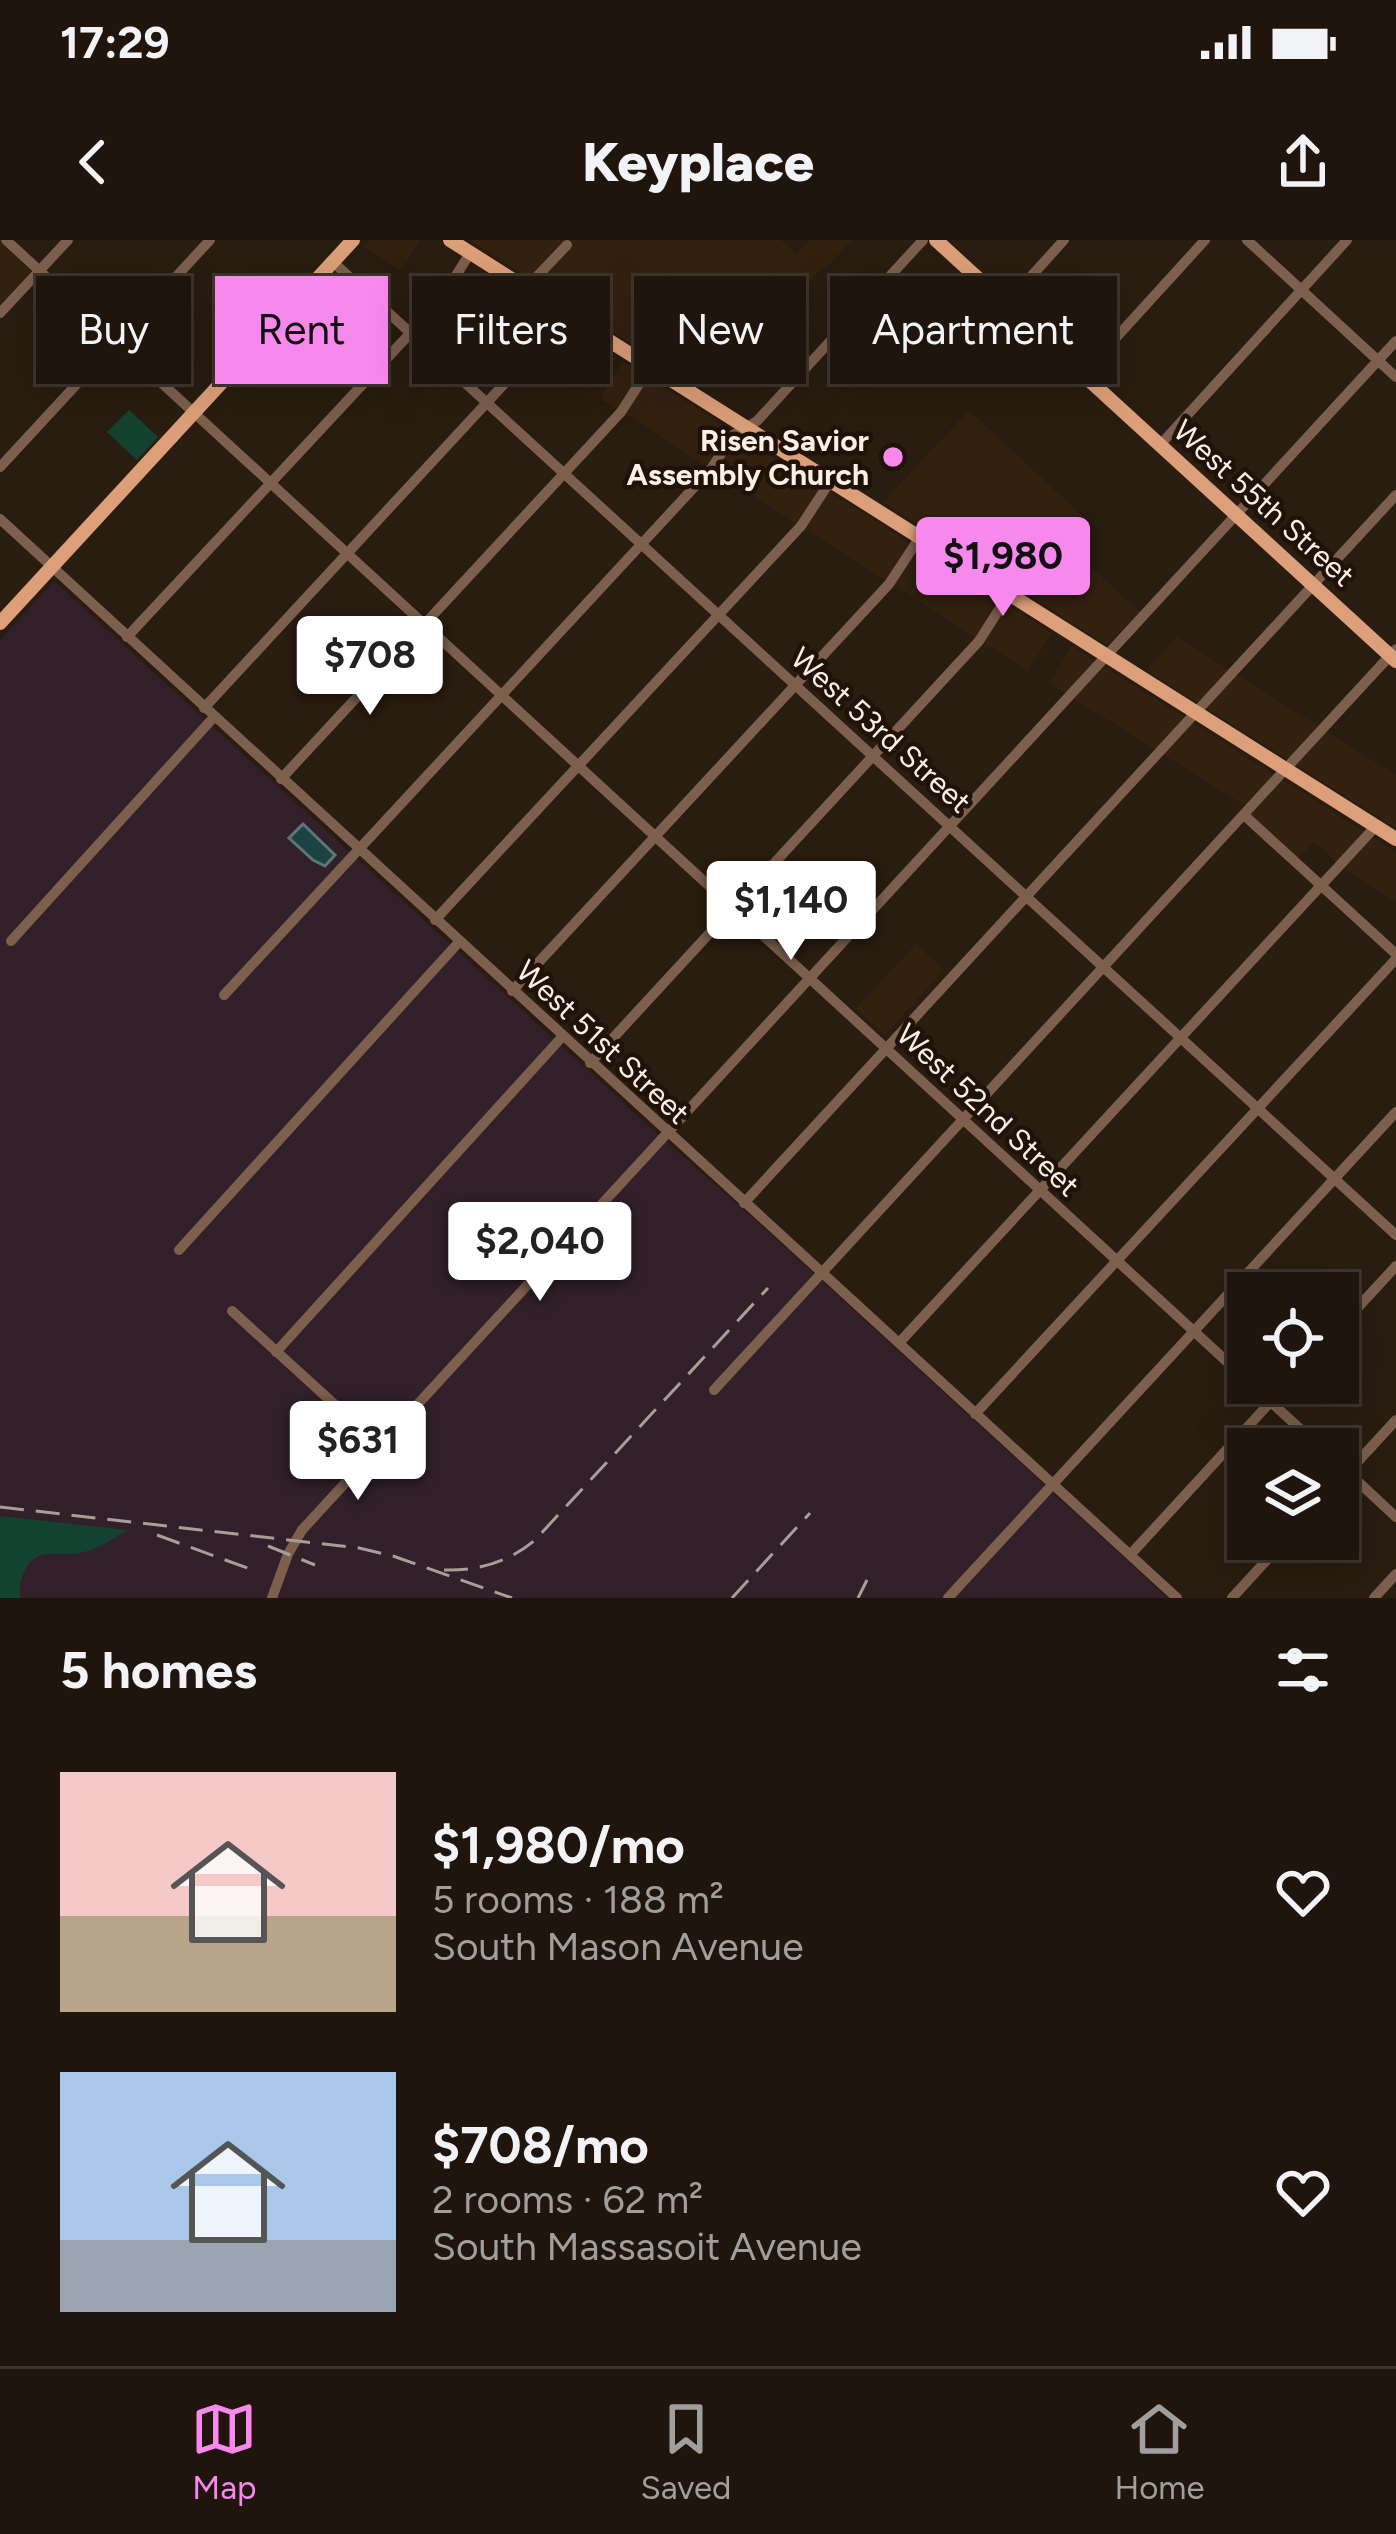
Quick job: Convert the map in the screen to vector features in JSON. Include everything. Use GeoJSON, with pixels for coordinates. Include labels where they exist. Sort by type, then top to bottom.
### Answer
{"type":"FeatureCollection","features":[{"type":"Feature","properties":{"kind":"main road"},"geometry":{"type":"LineString","coordinates":[[0,623],[353,240]]}},
{"type":"Feature","properties":{"kind":"main road"},"geometry":{"type":"LineString","coordinates":[[450,240],[507,276]]}},
{"type":"Feature","properties":{"kind":"main road","name":"West 55th Street"},"geometry":{"type":"LineString","coordinates":[[936,240],[975,276]]}},
{"type":"Feature","properties":{"kind":"main road"},"geometry":{"type":"LineString","coordinates":[[679,384],[1396,839]]}},
{"type":"Feature","properties":{"kind":"main road","name":"West 55th Street"},"geometry":{"type":"LineString","coordinates":[[1094,384],[1394,655]]}},
{"type":"Feature","properties":{"kind":"street","name":"West 52nd Street"},"geometry":{"type":"LineString","coordinates":[[7,240],[44,276]]}},
{"type":"Feature","properties":{"kind":"street"},"geometry":{"type":"LineString","coordinates":[[0,313],[68,240]]}},
{"type":"Feature","properties":{"kind":"street"},"geometry":{"type":"LineString","coordinates":[[177,276],[210,240]]}},
{"type":"Feature","properties":{"kind":"street"},"geometry":{"type":"LineString","coordinates":[[889,276],[922,240]]}},
{"type":"Feature","properties":{"kind":"street"},"geometry":{"type":"LineString","coordinates":[[1031,276],[1064,240]]}},
{"type":"Feature","properties":{"kind":"street"},"geometry":{"type":"LineString","coordinates":[[1117,337],[1205,240]]}},
{"type":"Feature","properties":{"kind":"street"},"geometry":{"type":"LineString","coordinates":[[1247,240],[1396,377]]}},
{"type":"Feature","properties":{"kind":"street"},"geometry":{"type":"LineString","coordinates":[[1160,445],[1348,240]]}},
{"type":"Feature","properties":{"kind":"street"},"geometry":{"type":"LineString","coordinates":[[537,276],[567,245]]}},
{"type":"Feature","properties":{"kind":"street"},"geometry":{"type":"LineString","coordinates":[[128,637],[442,298],[470,253]]}},
{"type":"Feature","properties":{"kind":"street","name":"West 53rd Street"},"geometry":{"type":"LineString","coordinates":[[333,262],[1396,1235]]}},
{"type":"Feature","properties":{"kind":"street"},"geometry":{"type":"LineString","coordinates":[[272,1598],[302,1530],[1396,341]]}},
{"type":"Feature","properties":{"kind":"street"},"geometry":{"type":"LineString","coordinates":[[224,995],[711,469],[734,435],[758,421],[830,342]]}},
{"type":"Feature","properties":{"kind":"street"},"geometry":{"type":"LineString","coordinates":[[0,467],[77,384]]}},
{"type":"Feature","properties":{"kind":"street","name":"West 52nd Street"},"geometry":{"type":"LineString","coordinates":[[162,384],[1227,1362]]}},
{"type":"Feature","properties":{"kind":"street"},"geometry":{"type":"LineString","coordinates":[[11,940],[346,554],[505,384]]}},
{"type":"Feature","properties":{"kind":"street"},"geometry":{"type":"LineString","coordinates":[[281,779],[621,412],[639,384]]}},
{"type":"Feature","properties":{"kind":"street"},"geometry":{"type":"LineString","coordinates":[[687,389],[692,384]]}},
{"type":"Feature","properties":{"kind":"street"},"geometry":{"type":"LineString","coordinates":[[435,920],[801,526],[831,480]]}},
{"type":"Feature","properties":{"kind":"street"},"geometry":{"type":"LineString","coordinates":[[744,1203],[1396,495]]}},
{"type":"Feature","properties":{"kind":"street","name":"West 51st Street"},"geometry":{"type":"LineString","coordinates":[[0,519],[1177,1598]]}},
{"type":"Feature","properties":{"kind":"street"},"geometry":{"type":"LineString","coordinates":[[512,991],[889,584],[920,537]]}},
{"type":"Feature","properties":{"kind":"street"},"geometry":{"type":"LineString","coordinates":[[590,1063],[980,641],[1009,594]]}},
{"type":"Feature","properties":{"kind":"street"},"geometry":{"type":"LineString","coordinates":[[714,1390],[1394,655]]}},
{"type":"Feature","properties":{"kind":"street"},"geometry":{"type":"LineString","coordinates":[[975,1414],[1396,956],[1244,815]]}},
{"type":"Feature","properties":{"kind":"street"},"geometry":{"type":"LineString","coordinates":[[899,1343],[1376,826]]}},
{"type":"Feature","properties":{"kind":"street"},"geometry":{"type":"LineString","coordinates":[[179,1250],[459,942]]}},
{"type":"Feature","properties":{"kind":"street"},"geometry":{"type":"LineString","coordinates":[[276,1352],[562,1037]]}},
{"type":"Feature","properties":{"kind":"street"},"geometry":{"type":"LineString","coordinates":[[948,1598],[1396,1112]]}},
{"type":"Feature","properties":{"kind":"street"},"geometry":{"type":"LineString","coordinates":[[1359,1306],[1396,1266]]}},
{"type":"Feature","properties":{"kind":"street"},"geometry":{"type":"LineString","coordinates":[[232,1311],[379,1445]]}},
{"type":"Feature","properties":{"kind":"street"},"geometry":{"type":"LineString","coordinates":[[1130,1555],[1268,1404]]}},
{"type":"Feature","properties":{"kind":"street","name":"West 52nd Street"},"geometry":{"type":"LineString","coordinates":[[1272,1404],[1299,1428]]}},
{"type":"Feature","properties":{"kind":"street"},"geometry":{"type":"LineString","coordinates":[[1359,1454],[1396,1420]]}},
{"type":"Feature","properties":{"kind":"street"},"geometry":{"type":"LineString","coordinates":[[1359,1483],[1396,1517]]}},
{"type":"Feature","properties":{"kind":"street"},"geometry":{"type":"LineString","coordinates":[[1232,1598],[1267,1560]]}},
{"type":"Feature","properties":{"kind":"street"},"geometry":{"type":"LineString","coordinates":[[1374,1598],[1396,1574]]}},
{"type":"Feature","properties":{"kind":"shaded area"},"geometry":{"type":"Polygon","coordinates":[[[370,240],[420,240],[401,271],[363,247],[370,240]]]}},
{"type":"Feature","properties":{"kind":"shaded area"},"geometry":{"type":"Polygon","coordinates":[[[469,240],[781,240],[797,254],[810,240],[852,240],[806,285],[806,276],[634,276],[634,346],[610,330],[610,276],[525,276],[469,240]]]}},
{"type":"Feature","properties":{"kind":"shaded area"},"geometry":{"type":"Polygon","coordinates":[[[0,242],[32,271],[0,306],[0,242]]]}},
{"type":"Feature","properties":{"kind":"shaded area"},"geometry":{"type":"Polygon","coordinates":[[[623,361],[634,368],[634,384],[659,384],[1052,633],[1028,671],[600,398],[623,361]]]}},
{"type":"Feature","properties":{"kind":"shaded area"},"geometry":{"type":"Polygon","coordinates":[[[969,410],[1089,522],[1069,546],[1140,612],[1107,645],[883,502],[969,410]]]}},
{"type":"Feature","properties":{"kind":"shaded area"},"geometry":{"type":"Polygon","coordinates":[[[54,581],[1168,1598],[0,1598],[0,640],[54,581]]]}},
{"type":"Feature","properties":{"kind":"shaded area"},"geometry":{"type":"Polygon","coordinates":[[[1177,637],[1396,775],[1396,828],[1146,670],[1177,637]]]}},
{"type":"Feature","properties":{"kind":"shaded area"},"geometry":{"type":"Polygon","coordinates":[[[1072,646],[1396,852],[1396,902],[1344,869],[1314,842],[1296,860],[1244,812],[1247,807],[1049,683],[1072,646]]]}},
{"type":"Feature","properties":{"kind":"shaded area"},"geometry":{"type":"Polygon","coordinates":[[[916,944],[944,970],[885,1035],[856,1008],[916,944]]]}},
{"type":"Feature","properties":{"kind":"green space"},"geometry":{"type":"Polygon","coordinates":[[[129,410],[158,437],[137,460],[107,432],[129,410]]]}},
{"type":"Feature","properties":{"kind":"green space"},"geometry":{"type":"Polygon","coordinates":[[[0,1516],[127,1530],[90,1550],[37,1557],[23,1574],[20,1598],[0,1598],[0,1516]]]}},
{"type":"Feature","properties":{"kind":"water"},"geometry":{"type":"Polygon","coordinates":[[[303,824],[335,855],[325,866],[289,838],[303,824]]]}},
{"type":"Feature","properties":{"kind":"railway"},"geometry":{"type":"LineString","coordinates":[[444,1570],[492,1564],[535,1540],[768,1288]]}},
{"type":"Feature","properties":{"kind":"railway"},"geometry":{"type":"LineString","coordinates":[[0,1507],[359,1548],[512,1598]]}},
{"type":"Feature","properties":{"kind":"railway"},"geometry":{"type":"LineString","coordinates":[[732,1598],[810,1513]]}},
{"type":"Feature","properties":{"kind":"railway"},"geometry":{"type":"LineString","coordinates":[[157,1535],[250,1569]]}},
{"type":"Feature","properties":{"kind":"railway"},"geometry":{"type":"LineString","coordinates":[[268,1546],[315,1565]]}},
{"type":"Feature","properties":{"kind":"railway"},"geometry":{"type":"LineString","coordinates":[[858,1598],[867,1580]]}},
{"type":"Feature","properties":{"kind":"place","name":"Risen Savior Assembly Church"},"geometry":{"type":"Point","coordinates":[893,457]}}]}
